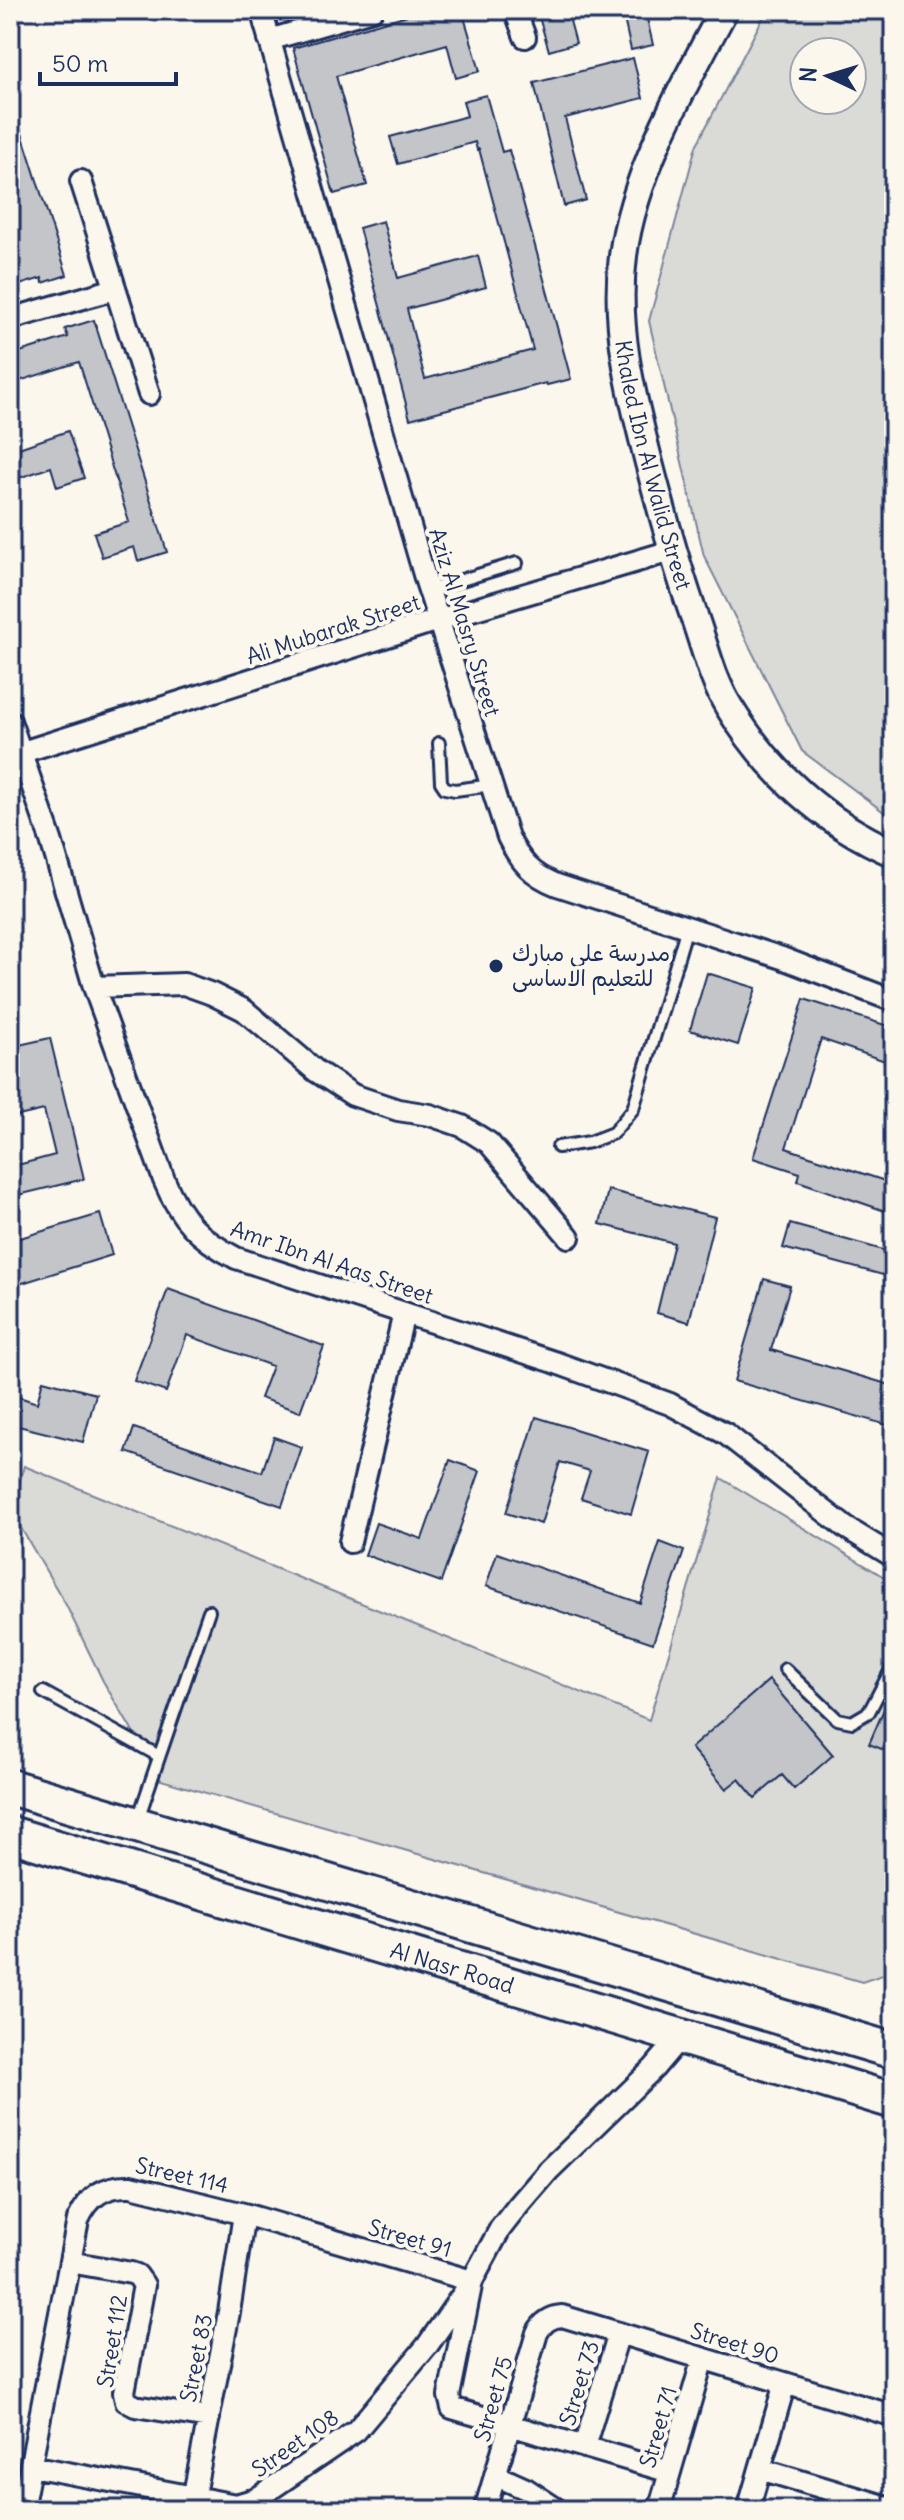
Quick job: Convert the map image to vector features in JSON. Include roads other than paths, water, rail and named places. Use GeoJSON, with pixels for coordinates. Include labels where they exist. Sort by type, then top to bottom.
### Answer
{"type":"FeatureCollection","features":[{"type":"Feature","properties":{"kind":"highway"},"geometry":{"type":"LineString","coordinates":[[10,1787],[894,2051]]}},
{"type":"Feature","properties":{"kind":"highway"},"geometry":{"type":"LineString","coordinates":[[154,1876],[169,1833]]}},
{"type":"Feature","properties":{"kind":"highway","name":"Al Nasr Road"},"geometry":{"type":"LineString","coordinates":[[10,1834],[894,2101]]}},
{"type":"Feature","properties":{"kind":"street","name":"Aziz Al Masry Street"},"geometry":{"type":"LineString","coordinates":[[261,10],[438,620],[516,854],[539,878],[782,958],[894,1001]]}},
{"type":"Feature","properties":{"kind":"street"},"geometry":{"type":"LineString","coordinates":[[269,40],[372,10]]}},
{"type":"Feature","properties":{"kind":"street"},"geometry":{"type":"LineString","coordinates":[[515,10],[525,37]]}},
{"type":"Feature","properties":{"kind":"street","name":"Khaled Ibn Al Walid Street"},"geometry":{"type":"LineString","coordinates":[[724,10],[682,89],[642,182],[623,252],[619,295],[623,346],[634,404],[671,551],[707,659],[722,693],[759,751],[813,805],[861,838],[894,853]]}},
{"type":"Feature","properties":{"kind":"street"},"geometry":{"type":"LineString","coordinates":[[81,181],[149,394]]}},
{"type":"Feature","properties":{"kind":"street"},"geometry":{"type":"LineString","coordinates":[[10,319],[115,289]]}},
{"type":"Feature","properties":{"kind":"street","name":"Ali Mubarak Street"},"geometry":{"type":"LineString","coordinates":[[15,754],[438,620],[671,551]]}},
{"type":"Feature","properties":{"kind":"street","name":"Amr Ibn Al Aas Street"},"geometry":{"type":"LineString","coordinates":[[10,721],[15,754],[51,840],[94,987],[164,1180],[175,1205],[191,1227],[212,1246],[236,1258],[641,1393],[699,1418],[726,1434],[845,1527],[894,1557]]}},
{"type":"Feature","properties":{"kind":"street"},"geometry":{"type":"LineString","coordinates":[[94,987],[184,984],[244,1010],[316,1071],[353,1095],[462,1126],[489,1143],[569,1237]]}},
{"type":"Feature","properties":{"kind":"street"},"geometry":{"type":"LineString","coordinates":[[350,1542],[404,1313]]}},
{"type":"Feature","properties":{"kind":"street"},"geometry":{"type":"LineString","coordinates":[[472,2281],[500,2229],[549,2170],[654,2068],[681,2036]]}},
{"type":"Feature","properties":{"kind":"street","name":"Street 114"},"geometry":{"type":"LineString","coordinates":[[70,2262],[78,2220],[92,2197],[117,2186],[131,2186],[244,2214]]}},
{"type":"Feature","properties":{"kind":"street","name":"Street 91"},"geometry":{"type":"LineString","coordinates":[[244,2214],[472,2281],[449,2402],[458,2412],[510,2425]]}},
{"type":"Feature","properties":{"kind":"street","name":"Street 83"},"geometry":{"type":"LineString","coordinates":[[192,2504],[229,2312],[244,2214]]}},
{"type":"Feature","properties":{"kind":"street"},"geometry":{"type":"LineString","coordinates":[[22,2510],[70,2262]]}},
{"type":"Feature","properties":{"kind":"street","name":"Street 112"},"geometry":{"type":"LineString","coordinates":[[70,2262],[131,2273],[137,2275],[144,2285],[124,2392],[126,2401],[135,2406],[209,2418]]}},
{"type":"Feature","properties":{"kind":"street","name":"Street 108"},"geometry":{"type":"LineString","coordinates":[[31,2466],[192,2504],[236,2505],[256,2499],[356,2431],[427,2346],[472,2281]]}},
{"type":"Feature","properties":{"kind":"street","name":"Street 75"},"geometry":{"type":"LineString","coordinates":[[485,2510],[537,2333],[547,2320],[562,2316]]}},
{"type":"Feature","properties":{"kind":"street","name":"Street 90"},"geometry":{"type":"LineString","coordinates":[[562,2316],[894,2416]]}},
{"type":"Feature","properties":{"kind":"street","name":"Street 73"},"geometry":{"type":"LineString","coordinates":[[584,2447],[619,2333]]}},
{"type":"Feature","properties":{"kind":"street","name":"Street 71"},"geometry":{"type":"LineString","coordinates":[[659,2510],[703,2358]]}},
{"type":"Feature","properties":{"kind":"street"},"geometry":{"type":"LineString","coordinates":[[748,2510],[785,2383]]}},
{"type":"Feature","properties":{"kind":"street"},"geometry":{"type":"LineString","coordinates":[[510,2425],[670,2472]]}},
{"type":"Feature","properties":{"kind":"street"},"geometry":{"type":"LineString","coordinates":[[760,2469],[894,2509]]}},
{"type":"Feature","properties":{"kind":"street"},"geometry":{"type":"LineString","coordinates":[[495,2475],[526,2489],[558,2510]]}},
{"type":"Feature","properties":{"kind":"lane"},"geometry":{"type":"LineString","coordinates":[[429,590],[517,563]]}},
{"type":"Feature","properties":{"kind":"lane"},"geometry":{"type":"LineString","coordinates":[[439,743],[441,782],[445,788],[455,790],[492,785]]}},
{"type":"Feature","properties":{"kind":"lane"},"geometry":{"type":"LineString","coordinates":[[558,1147],[590,1142],[613,1133],[633,1109],[687,927]]}},
{"type":"Feature","properties":{"kind":"lane"},"geometry":{"type":"LineString","coordinates":[[136,1824],[209,1611]]}},
{"type":"Feature","properties":{"kind":"lane"},"geometry":{"type":"LineString","coordinates":[[785,1669],[837,1719],[852,1722],[869,1712],[894,1664]]}},
{"type":"Feature","properties":{"kind":"lane"},"geometry":{"type":"LineString","coordinates":[[43,1692],[159,1756]]}},
{"type":"Feature","properties":{"kind":"place","name":"مدرسة على مبارك للتعليم الاساسى"},"geometry":{"type":"Point","coordinates":[496,966]}}]}
